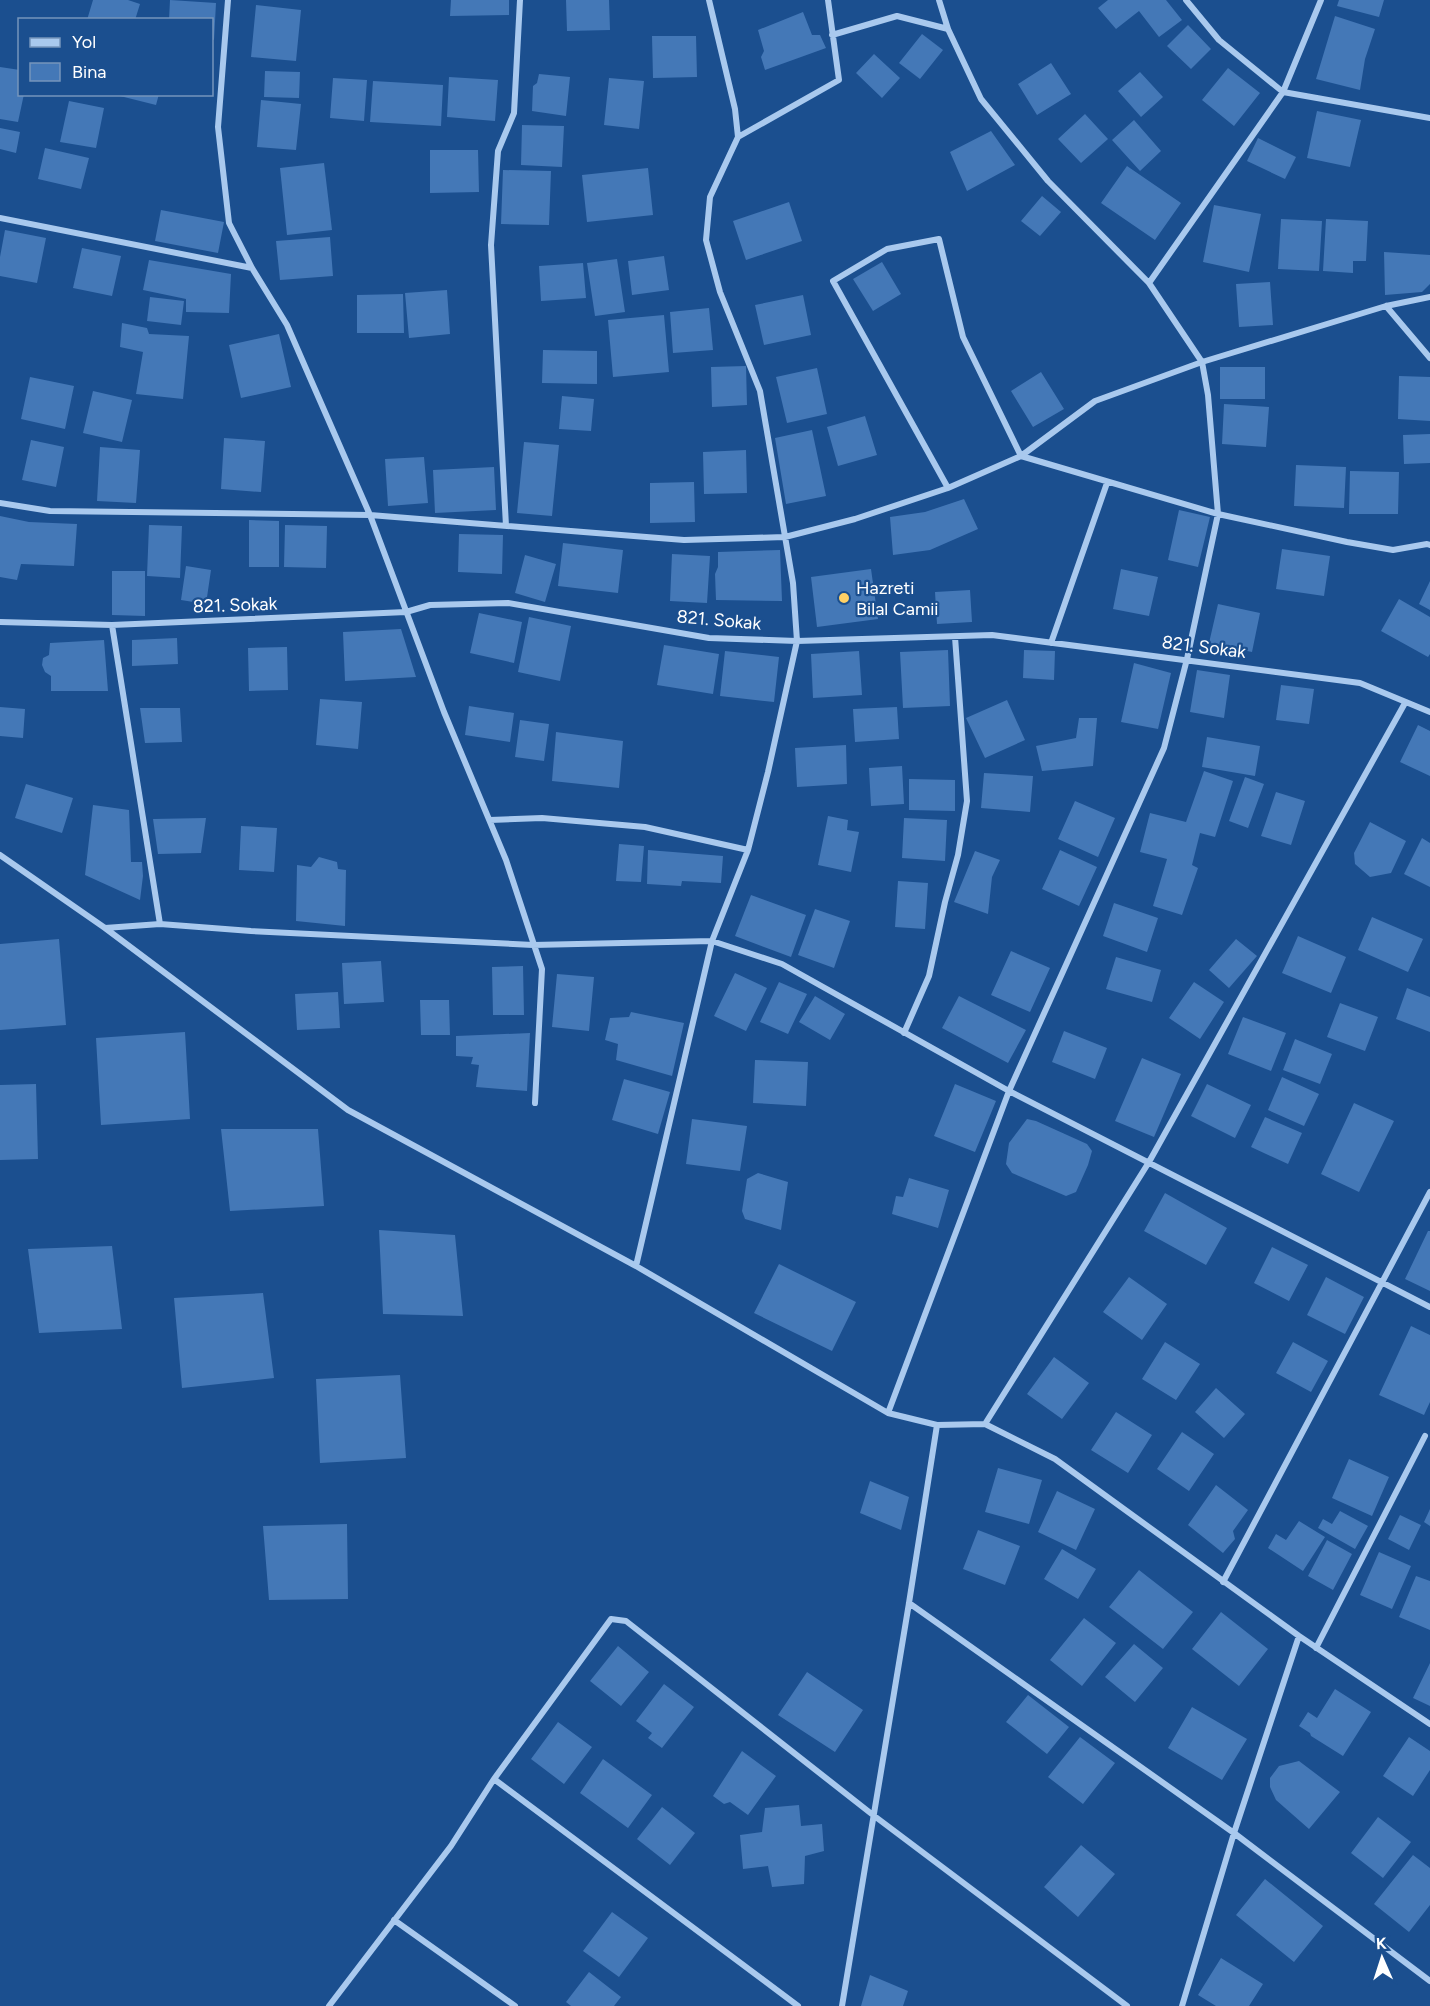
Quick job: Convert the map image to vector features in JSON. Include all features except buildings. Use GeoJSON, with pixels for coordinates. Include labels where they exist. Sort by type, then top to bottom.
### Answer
{"type":"FeatureCollection","features":[{"type":"Feature","properties":{"kind":"street"},"geometry":{"type":"LineString","coordinates":[[228,0],[218,127],[229,223],[252,268],[287,325],[370,515],[444,712],[506,860],[542,969],[535,1103]]}},
{"type":"Feature","properties":{"kind":"street"},"geometry":{"type":"LineString","coordinates":[[506,526],[491,245],[498,152],[514,113],[520,0]]}},
{"type":"Feature","properties":{"kind":"street"},"geometry":{"type":"LineString","coordinates":[[636,1266],[712,941],[748,850],[797,641],[793,583],[760,391],[720,292],[706,240],[710,197],[738,137],[735,109],[709,0]]}},
{"type":"Feature","properties":{"kind":"street"},"geometry":{"type":"LineString","coordinates":[[738,137],[839,80],[828,0]]}},
{"type":"Feature","properties":{"kind":"street"},"geometry":{"type":"LineString","coordinates":[[888,1413],[1009,1091],[1164,748],[1187,659],[1218,514],[1208,395],[1202,362],[1149,283],[1048,181],[981,99],[948,29],[939,0]]}},
{"type":"Feature","properties":{"kind":"street"},"geometry":{"type":"LineString","coordinates":[[1186,0],[1219,40],[1282,92],[1430,118]]}},
{"type":"Feature","properties":{"kind":"street"},"geometry":{"type":"LineString","coordinates":[[1149,283],[1282,92],[1321,0]]}},
{"type":"Feature","properties":{"kind":"street"},"geometry":{"type":"LineString","coordinates":[[832,35],[897,16],[948,29]]}},
{"type":"Feature","properties":{"kind":"street"},"geometry":{"type":"LineString","coordinates":[[0,218],[252,268]]}},
{"type":"Feature","properties":{"kind":"street"},"geometry":{"type":"LineString","coordinates":[[948,488],[833,281],[887,249],[939,238],[963,337],[1021,456],[1218,514],[1393,550],[1430,545]]}},
{"type":"Feature","properties":{"kind":"street"},"geometry":{"type":"LineString","coordinates":[[0,504],[50,511],[370,515],[684,540],[785,537],[855,519],[948,488],[1021,456],[1095,401],[1202,362],[1386,306],[1430,297]]}},
{"type":"Feature","properties":{"kind":"street"},"geometry":{"type":"LineString","coordinates":[[1386,306],[1430,358]]}},
{"type":"Feature","properties":{"kind":"street"},"geometry":{"type":"LineString","coordinates":[[1051,643],[1107,483]]}},
{"type":"Feature","properties":{"kind":"street","name":"821. Sokak"},"geometry":{"type":"LineString","coordinates":[[0,622],[112,625],[406,612],[430,605],[508,603],[709,638],[797,641],[992,635],[1360,683],[1430,712]]}},
{"type":"Feature","properties":{"kind":"street"},"geometry":{"type":"LineString","coordinates":[[112,625],[160,924]]}},
{"type":"Feature","properties":{"kind":"street"},"geometry":{"type":"LineString","coordinates":[[904,1033],[929,976],[958,855],[967,801],[955,637]]}},
{"type":"Feature","properties":{"kind":"street"},"geometry":{"type":"LineString","coordinates":[[986,1424],[1149,1162],[1405,703]]}},
{"type":"Feature","properties":{"kind":"street"},"geometry":{"type":"LineString","coordinates":[[490,820],[542,818],[645,827],[748,850]]}},
{"type":"Feature","properties":{"kind":"street"},"geometry":{"type":"LineString","coordinates":[[0,855],[105,928],[348,1110],[636,1266],[888,1413],[937,1425],[986,1424],[1055,1459],[1299,1636],[1430,1724]]}},
{"type":"Feature","properties":{"kind":"street"},"geometry":{"type":"LineString","coordinates":[[105,928],[160,924],[251,931],[533,945],[712,941],[782,964],[1009,1091],[1430,1307]]}},
{"type":"Feature","properties":{"kind":"street"},"geometry":{"type":"LineString","coordinates":[[1223,1582],[1430,1192]]}},
{"type":"Feature","properties":{"kind":"street"},"geometry":{"type":"LineString","coordinates":[[842,2006],[937,1425]]}},
{"type":"Feature","properties":{"kind":"street"},"geometry":{"type":"LineString","coordinates":[[1316,1648],[1425,1436]]}},
{"type":"Feature","properties":{"kind":"street"},"geometry":{"type":"LineString","coordinates":[[909,1603],[1234,1833],[1430,1981]]}},
{"type":"Feature","properties":{"kind":"street"},"geometry":{"type":"LineString","coordinates":[[329,2006],[451,1846],[494,1779],[611,1619],[626,1621],[873,1815],[1127,2006]]}},
{"type":"Feature","properties":{"kind":"street"},"geometry":{"type":"LineString","coordinates":[[1182,2006],[1234,1833],[1299,1636]]}},
{"type":"Feature","properties":{"kind":"street"},"geometry":{"type":"LineString","coordinates":[[494,1779],[798,2006]]}},
{"type":"Feature","properties":{"kind":"street"},"geometry":{"type":"LineString","coordinates":[[394,1920],[515,2006]]}},
{"type":"Feature","properties":{"kind":"place","name":"Hazreti Bilal Camii"},"geometry":{"type":"Point","coordinates":[844,598]}}]}
